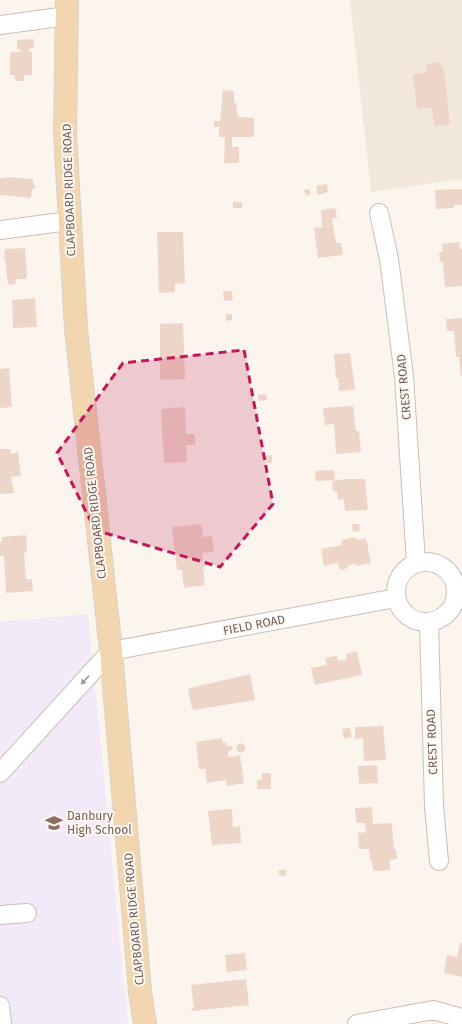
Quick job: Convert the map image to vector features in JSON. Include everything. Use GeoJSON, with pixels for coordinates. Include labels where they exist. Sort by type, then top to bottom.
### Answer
{"type":"FeatureCollection","features":[{"type":"Feature","properties":{"kind":"main road","name":"CLAPBOARD RIDGE ROAD"},"geometry":{"type":"LineString","coordinates":[[67,8],[65,133],[69,221],[82,389],[111,651],[140,992],[145,1024]]}},
{"type":"Feature","properties":{"kind":"street"},"geometry":{"type":"LineString","coordinates":[[0,24],[67,8]]}},
{"type":"Feature","properties":{"kind":"street","name":"CREST ROAD"},"geometry":{"type":"LineString","coordinates":[[379,213],[389,259],[404,376],[416,563]]}},
{"type":"Feature","properties":{"kind":"street"},"geometry":{"type":"LineString","coordinates":[[0,230],[69,221]]}},
{"type":"Feature","properties":{"kind":"street"},"geometry":{"type":"LineString","coordinates":[[428,561],[439,564],[449,571],[460,594],[448,613],[439,619],[429,622],[418,621],[408,616],[400,608],[396,598],[396,587],[406,568],[416,563],[428,561]]}},
{"type":"Feature","properties":{"kind":"street","name":"FIELD ROAD"},"geometry":{"type":"LineString","coordinates":[[111,651],[396,598]]}},
{"type":"Feature","properties":{"kind":"street","name":"CREST ROAD"},"geometry":{"type":"LineString","coordinates":[[429,622],[434,806],[439,861]]}},
{"type":"Feature","properties":{"kind":"street"},"geometry":{"type":"LineString","coordinates":[[0,773],[111,651]]}},
{"type":"Feature","properties":{"kind":"street"},"geometry":{"type":"LineString","coordinates":[[0,915],[27,913]]}},
{"type":"Feature","properties":{"kind":"street"},"geometry":{"type":"LineString","coordinates":[[0,1006],[2,1024]]}},
{"type":"Feature","properties":{"kind":"street"},"geometry":{"type":"LineString","coordinates":[[358,1024],[433,1010],[462,1018]]}},
{"type":"Feature","properties":{"kind":"highlighted area"},"geometry":{"type":"Polygon","coordinates":[[[244,350],[273,504],[220,567],[95,530],[57,453],[123,363],[244,350]]]}},
{"type":"Feature","properties":{"kind":"shaded area"},"geometry":{"type":"Polygon","coordinates":[[[350,0],[462,0],[462,179],[371,192],[350,0]]]}},
{"type":"Feature","properties":{"kind":"shaded area","name":"Danbury High School"},"geometry":{"type":"Polygon","coordinates":[[[88,614],[128,1024],[0,1024],[0,622],[88,614]]]}},
{"type":"Feature","properties":{"kind":"building"},"geometry":{"type":"Polygon","coordinates":[[[34,39],[34,48],[29,49],[29,52],[32,52],[32,75],[24,75],[24,81],[15,81],[15,75],[10,75],[10,52],[20,52],[20,49],[17,49],[17,40],[34,39]]]}},
{"type":"Feature","properties":{"kind":"building"},"geometry":{"type":"Polygon","coordinates":[[[441,62],[442,69],[444,68],[450,125],[434,126],[432,108],[417,109],[413,74],[425,73],[425,70],[427,70],[426,64],[441,62]]]}},
{"type":"Feature","properties":{"kind":"building"},"geometry":{"type":"Polygon","coordinates":[[[223,90],[234,91],[234,103],[236,103],[238,117],[254,118],[254,137],[232,137],[232,147],[239,147],[239,163],[224,163],[225,137],[219,137],[219,127],[214,127],[214,121],[220,121],[223,90]]]}},
{"type":"Feature","properties":{"kind":"building"},"geometry":{"type":"Polygon","coordinates":[[[0,178],[33,179],[35,189],[32,189],[31,198],[0,195],[0,178]]]}},
{"type":"Feature","properties":{"kind":"building"},"geometry":{"type":"Polygon","coordinates":[[[327,184],[328,192],[318,195],[316,186],[327,184]]]}},
{"type":"Feature","properties":{"kind":"building"},"geometry":{"type":"Polygon","coordinates":[[[309,189],[311,194],[306,196],[304,190],[309,189]]]}},
{"type":"Feature","properties":{"kind":"building"},"geometry":{"type":"Polygon","coordinates":[[[462,189],[462,205],[454,205],[454,208],[436,209],[435,190],[462,189]]]}},
{"type":"Feature","properties":{"kind":"building"},"geometry":{"type":"Polygon","coordinates":[[[233,202],[242,202],[242,208],[233,208],[233,202]]]}},
{"type":"Feature","properties":{"kind":"building"},"geometry":{"type":"Polygon","coordinates":[[[335,208],[337,218],[332,218],[336,243],[341,243],[343,255],[318,258],[314,228],[322,227],[321,210],[335,208]]]}},
{"type":"Feature","properties":{"kind":"building"},"geometry":{"type":"Polygon","coordinates":[[[157,232],[183,232],[185,283],[175,284],[175,292],[159,293],[157,232]]]}},
{"type":"Feature","properties":{"kind":"building"},"geometry":{"type":"Polygon","coordinates":[[[459,242],[460,249],[462,249],[462,286],[445,287],[443,262],[440,262],[439,252],[443,252],[442,244],[459,242]]]}},
{"type":"Feature","properties":{"kind":"building"},"geometry":{"type":"Polygon","coordinates":[[[25,248],[27,279],[15,279],[16,284],[8,285],[4,259],[5,249],[25,248]]]}},
{"type":"Feature","properties":{"kind":"building"},"geometry":{"type":"Polygon","coordinates":[[[223,291],[232,291],[233,300],[224,301],[223,291]]]}},
{"type":"Feature","properties":{"kind":"building"},"geometry":{"type":"Polygon","coordinates":[[[35,298],[37,327],[13,328],[12,300],[35,298]]]}},
{"type":"Feature","properties":{"kind":"building"},"geometry":{"type":"Polygon","coordinates":[[[226,314],[232,314],[232,320],[226,321],[226,314]]]}},
{"type":"Feature","properties":{"kind":"building"},"geometry":{"type":"Polygon","coordinates":[[[462,318],[461,376],[459,357],[456,357],[454,331],[447,331],[446,319],[462,318]]]}},
{"type":"Feature","properties":{"kind":"building"},"geometry":{"type":"Polygon","coordinates":[[[183,323],[185,379],[160,380],[160,324],[183,323]]]}},
{"type":"Feature","properties":{"kind":"building"},"geometry":{"type":"Polygon","coordinates":[[[350,353],[355,390],[339,391],[338,378],[336,378],[334,354],[350,353]]]}},
{"type":"Feature","properties":{"kind":"building"},"geometry":{"type":"Polygon","coordinates":[[[9,368],[12,407],[0,408],[0,369],[9,368]]]}},
{"type":"Feature","properties":{"kind":"building"},"geometry":{"type":"Polygon","coordinates":[[[266,394],[267,400],[258,401],[258,395],[266,394]]]}},
{"type":"Feature","properties":{"kind":"building"},"geometry":{"type":"Polygon","coordinates":[[[353,406],[356,431],[359,431],[361,452],[336,454],[334,424],[325,425],[323,408],[353,406]]]}},
{"type":"Feature","properties":{"kind":"building"},"geometry":{"type":"Polygon","coordinates":[[[185,407],[186,434],[195,434],[195,445],[186,445],[187,462],[164,463],[161,409],[185,407]]]}},
{"type":"Feature","properties":{"kind":"building"},"geometry":{"type":"Polygon","coordinates":[[[0,449],[10,449],[11,454],[18,452],[21,476],[11,477],[14,493],[0,494],[0,449]]]}},
{"type":"Feature","properties":{"kind":"building"},"geometry":{"type":"Polygon","coordinates":[[[272,455],[272,463],[265,463],[265,456],[272,455]]]}},
{"type":"Feature","properties":{"kind":"building"},"geometry":{"type":"Polygon","coordinates":[[[334,470],[335,480],[316,481],[315,471],[334,470]]]}},
{"type":"Feature","properties":{"kind":"building"},"geometry":{"type":"Polygon","coordinates":[[[365,479],[368,510],[345,511],[344,499],[338,500],[337,491],[333,492],[332,481],[365,479]]]}},
{"type":"Feature","properties":{"kind":"building"},"geometry":{"type":"Polygon","coordinates":[[[201,524],[203,537],[212,536],[214,552],[202,553],[203,564],[205,563],[206,567],[203,567],[205,585],[184,588],[182,570],[177,570],[172,527],[201,524]]]}},
{"type":"Feature","properties":{"kind":"building"},"geometry":{"type":"Polygon","coordinates":[[[352,524],[359,524],[360,531],[353,532],[352,524]]]}},
{"type":"Feature","properties":{"kind":"building"},"geometry":{"type":"Polygon","coordinates":[[[26,535],[27,552],[24,553],[26,579],[32,579],[33,591],[6,593],[4,556],[0,556],[0,542],[2,542],[2,537],[26,535]]]}},
{"type":"Feature","properties":{"kind":"building"},"geometry":{"type":"Polygon","coordinates":[[[356,537],[357,540],[366,538],[371,563],[356,566],[356,564],[348,565],[348,568],[340,570],[338,563],[324,566],[321,549],[342,545],[341,540],[356,537]]]}},
{"type":"Feature","properties":{"kind":"building"},"geometry":{"type":"Polygon","coordinates":[[[357,651],[362,675],[315,685],[311,668],[327,665],[325,658],[337,656],[338,661],[347,659],[346,654],[357,651]]]}},
{"type":"Feature","properties":{"kind":"building"},"geometry":{"type":"Polygon","coordinates":[[[250,674],[255,700],[194,710],[192,708],[188,690],[190,688],[250,674]]]}},
{"type":"Feature","properties":{"kind":"building"},"geometry":{"type":"Polygon","coordinates":[[[383,726],[386,760],[364,761],[363,738],[355,739],[355,727],[383,726]]]}},
{"type":"Feature","properties":{"kind":"building"},"geometry":{"type":"Polygon","coordinates":[[[350,728],[352,737],[344,739],[342,729],[350,728]]]}},
{"type":"Feature","properties":{"kind":"building"},"geometry":{"type":"Polygon","coordinates":[[[222,738],[223,743],[226,742],[227,746],[232,746],[233,749],[228,752],[230,757],[240,755],[244,783],[227,786],[226,780],[207,783],[205,769],[199,769],[196,742],[222,738]]]}},
{"type":"Feature","properties":{"kind":"building"},"geometry":{"type":"Polygon","coordinates":[[[239,744],[243,744],[245,748],[243,752],[239,752],[237,750],[237,746],[239,744]]]}},
{"type":"Feature","properties":{"kind":"building"},"geometry":{"type":"Polygon","coordinates":[[[377,765],[378,783],[359,784],[358,766],[377,765]]]}},
{"type":"Feature","properties":{"kind":"building"},"geometry":{"type":"Polygon","coordinates":[[[262,773],[271,773],[271,789],[257,789],[257,780],[262,780],[262,773]]]}},
{"type":"Feature","properties":{"kind":"building"},"geometry":{"type":"Polygon","coordinates":[[[372,807],[373,824],[391,823],[392,826],[394,849],[396,849],[397,859],[390,860],[390,870],[373,871],[369,849],[359,849],[358,833],[366,832],[365,823],[356,823],[355,808],[372,807]]]}},
{"type":"Feature","properties":{"kind":"building"},"geometry":{"type":"Polygon","coordinates":[[[232,809],[233,827],[240,826],[241,843],[212,845],[208,811],[232,809]]]}},
{"type":"Feature","properties":{"kind":"building"},"geometry":{"type":"Polygon","coordinates":[[[279,870],[286,870],[286,876],[279,875],[279,870]]]}},
{"type":"Feature","properties":{"kind":"building"},"geometry":{"type":"Polygon","coordinates":[[[460,943],[462,943],[462,977],[444,973],[447,955],[457,957],[460,943]]]}},
{"type":"Feature","properties":{"kind":"building"},"geometry":{"type":"Polygon","coordinates":[[[245,953],[247,970],[227,972],[225,955],[245,953]]]}},
{"type":"Feature","properties":{"kind":"building"},"geometry":{"type":"Polygon","coordinates":[[[246,979],[249,1005],[192,1011],[191,1008],[194,1008],[191,985],[246,979]]]}},
{"type":"Feature","properties":{"kind":"place","name":"Danbury High School"},"geometry":{"type":"Point","coordinates":[54,823]}}]}
